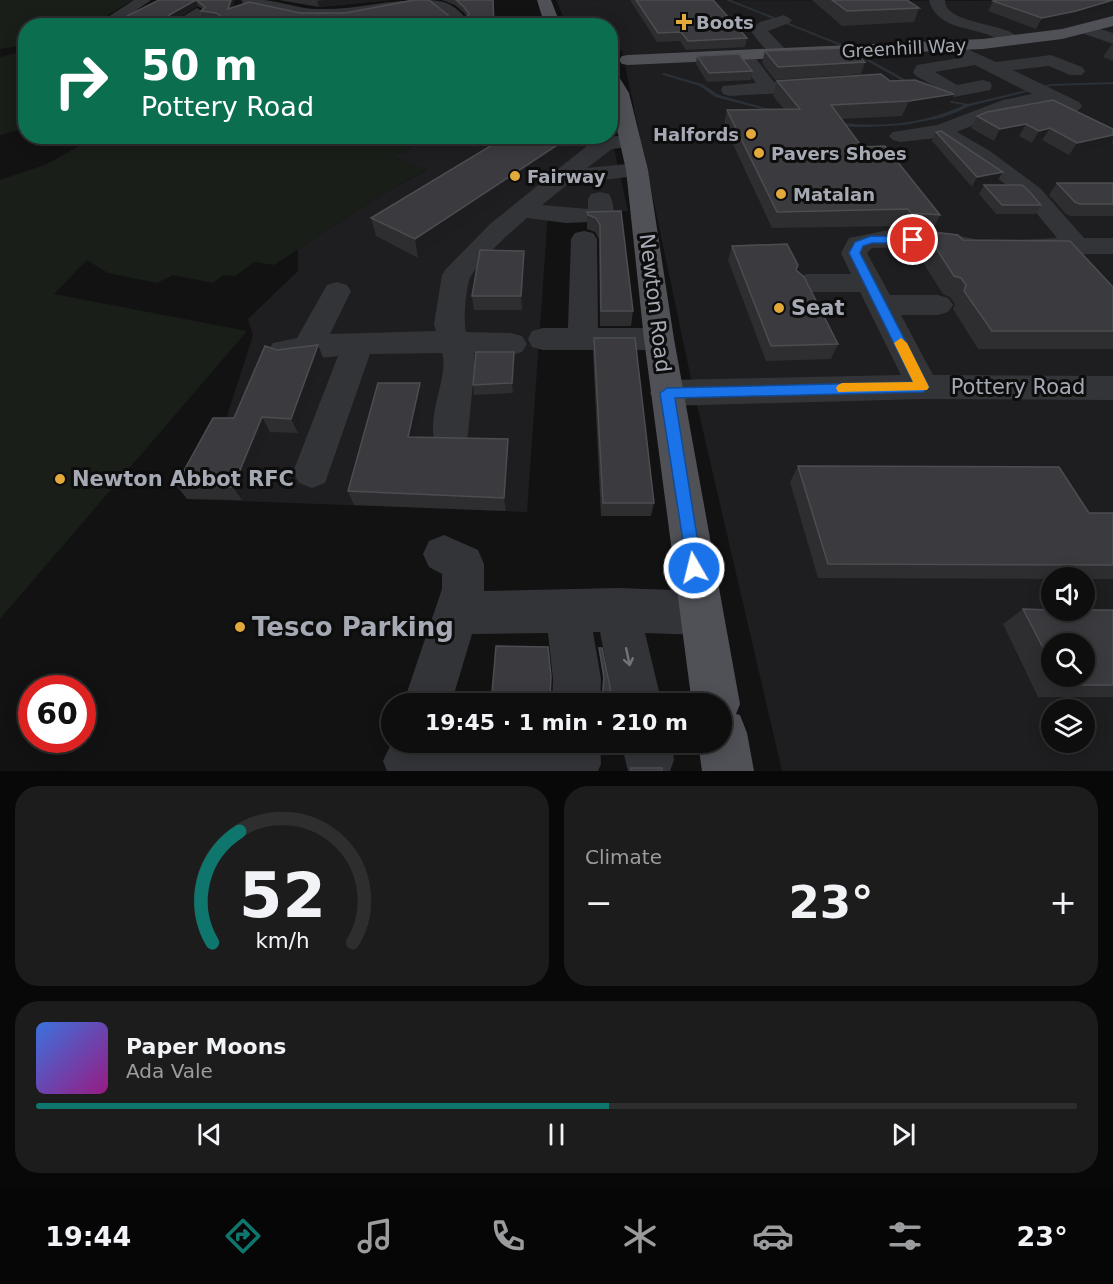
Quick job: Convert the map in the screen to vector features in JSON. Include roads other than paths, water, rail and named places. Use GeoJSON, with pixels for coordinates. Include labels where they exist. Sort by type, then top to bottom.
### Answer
{"type":"FeatureCollection","features":[{"type":"Feature","properties":{"kind":"main road"},"geometry":{"type":"LineString","coordinates":[[544,0],[550,18]]}},
{"type":"Feature","properties":{"kind":"main road","name":"Greenhill Way"},"geometry":{"type":"LineString","coordinates":[[618,67],[693,58],[949,46],[1014,40],[1113,21]]}},
{"type":"Feature","properties":{"kind":"main road","name":"Newton Road"},"geometry":{"type":"LineString","coordinates":[[618,72],[634,156],[667,393],[714,693]]}},
{"type":"Feature","properties":{"kind":"main road"},"geometry":{"type":"LineString","coordinates":[[725,753],[728,771]]}},
{"type":"Feature","properties":{"kind":"street"},"geometry":{"type":"LineString","coordinates":[[115,18],[144,0]]}},
{"type":"Feature","properties":{"kind":"street"},"geometry":{"type":"LineString","coordinates":[[248,0],[303,13],[348,12],[414,0]]}},
{"type":"Feature","properties":{"kind":"street"},"geometry":{"type":"LineString","coordinates":[[432,0],[451,11],[457,18]]}},
{"type":"Feature","properties":{"kind":"street"},"geometry":{"type":"LineString","coordinates":[[938,0],[936,1],[940,10],[959,24],[984,28],[1014,40]]}},
{"type":"Feature","properties":{"kind":"street"},"geometry":{"type":"LineString","coordinates":[[270,18],[286,10]]}},
{"type":"Feature","properties":{"kind":"street"},"geometry":{"type":"LineString","coordinates":[[189,18],[197,13]]}},
{"type":"Feature","properties":{"kind":"street"},"geometry":{"type":"LineString","coordinates":[[780,53],[758,33],[758,30],[775,22],[802,44]]}},
{"type":"Feature","properties":{"kind":"street"},"geometry":{"type":"LineString","coordinates":[[1085,28],[1113,39]]}},
{"type":"Feature","properties":{"kind":"street"},"geometry":{"type":"LineString","coordinates":[[949,46],[1072,106]]}},
{"type":"Feature","properties":{"kind":"street"},"geometry":{"type":"LineString","coordinates":[[744,55],[769,88]]}},
{"type":"Feature","properties":{"kind":"street"},"geometry":{"type":"LineString","coordinates":[[983,86],[954,91],[922,72],[923,69],[1051,60],[1076,71]]}},
{"type":"Feature","properties":{"kind":"street"},"geometry":{"type":"LineString","coordinates":[[730,90],[835,84]]}},
{"type":"Feature","properties":{"kind":"street"},"geometry":{"type":"LineString","coordinates":[[900,136],[941,131],[1010,104],[1050,96]]}},
{"type":"Feature","properties":{"kind":"street"},"geometry":{"type":"LineString","coordinates":[[941,131],[982,156],[1032,193],[1077,246]]}},
{"type":"Feature","properties":{"kind":"street"},"geometry":{"type":"LineString","coordinates":[[450,437],[454,390],[460,359],[449,324],[456,275],[499,229],[561,178],[634,156]]}},
{"type":"Feature","properties":{"kind":"street"},"geometry":{"type":"LineString","coordinates":[[522,210],[566,216],[601,216],[600,200]]}},
{"type":"Feature","properties":{"kind":"street"},"geometry":{"type":"LineString","coordinates":[[583,339],[584,239]]}},
{"type":"Feature","properties":{"kind":"street","name":"Pottery Road"},"geometry":{"type":"LineString","coordinates":[[923,387],[854,253],[858,244],[871,240],[997,246],[1113,246]]}},
{"type":"Feature","properties":{"kind":"street"},"geometry":{"type":"LineString","coordinates":[[807,283],[938,305]]}},
{"type":"Feature","properties":{"kind":"street"},"geometry":{"type":"LineString","coordinates":[[337,291],[296,349],[358,344],[454,342],[512,344]]}},
{"type":"Feature","properties":{"kind":"street"},"geometry":{"type":"LineString","coordinates":[[543,339],[659,339]]}},
{"type":"Feature","properties":{"kind":"street"},"geometry":{"type":"LineString","coordinates":[[312,472],[358,344]]}},
{"type":"Feature","properties":{"kind":"street","name":"Pottery Road"},"geometry":{"type":"LineString","coordinates":[[667,393],[923,387],[1113,388]]}},
{"type":"Feature","properties":{"kind":"street"},"geometry":{"type":"LineString","coordinates":[[431,693],[464,589],[463,564],[444,554]]}},
{"type":"Feature","properties":{"kind":"street"},"geometry":{"type":"LineString","coordinates":[[567,610],[577,679],[576,693]]}},
{"type":"Feature","properties":{"kind":"street"},"geometry":{"type":"LineString","coordinates":[[456,613],[618,610],[700,613]]}},
{"type":"Feature","properties":{"kind":"street"},"geometry":{"type":"LineString","coordinates":[[618,610],[636,693]]}},
{"type":"Feature","properties":{"kind":"street"},"geometry":{"type":"LineString","coordinates":[[409,758],[491,767],[575,764],[575,753]]}},
{"type":"Feature","properties":{"kind":"waterway"},"geometry":{"type":"LineString","coordinates":[[728,0],[842,45]]}},
{"type":"Feature","properties":{"kind":"waterway"},"geometry":{"type":"LineString","coordinates":[[859,55],[913,85]]}},
{"type":"Feature","properties":{"kind":"waterway"},"geometry":{"type":"LineString","coordinates":[[664,74],[701,85],[717,96],[778,112]]}},
{"type":"Feature","properties":{"kind":"waterway"},"geometry":{"type":"LineString","coordinates":[[968,105],[1051,85],[1113,83]]}},
{"type":"Feature","properties":{"kind":"waterway"},"geometry":{"type":"LineString","coordinates":[[942,100],[968,105]]}},
{"type":"Feature","properties":{"kind":"waterway"},"geometry":{"type":"LineString","coordinates":[[837,123],[868,126],[904,124],[940,117],[968,105]]}},
{"type":"Feature","properties":{"kind":"place","name":"Boots"},"geometry":{"type":"Point","coordinates":[684,22]}},
{"type":"Feature","properties":{"kind":"place","name":"Halfords"},"geometry":{"type":"Point","coordinates":[751,134]}},
{"type":"Feature","properties":{"kind":"place","name":"Pavers Shoes"},"geometry":{"type":"Point","coordinates":[759,153]}},
{"type":"Feature","properties":{"kind":"place","name":"Fairway"},"geometry":{"type":"Point","coordinates":[515,176]}},
{"type":"Feature","properties":{"kind":"place","name":"Matalan"},"geometry":{"type":"Point","coordinates":[781,194]}},
{"type":"Feature","properties":{"kind":"place","name":"Seat"},"geometry":{"type":"Point","coordinates":[779,308]}},
{"type":"Feature","properties":{"kind":"place","name":"Newton Abbot RFC"},"geometry":{"type":"Point","coordinates":[60,479]}},
{"type":"Feature","properties":{"kind":"place","name":"Tesco Parking"},"geometry":{"type":"Point","coordinates":[240,627]}}]}
